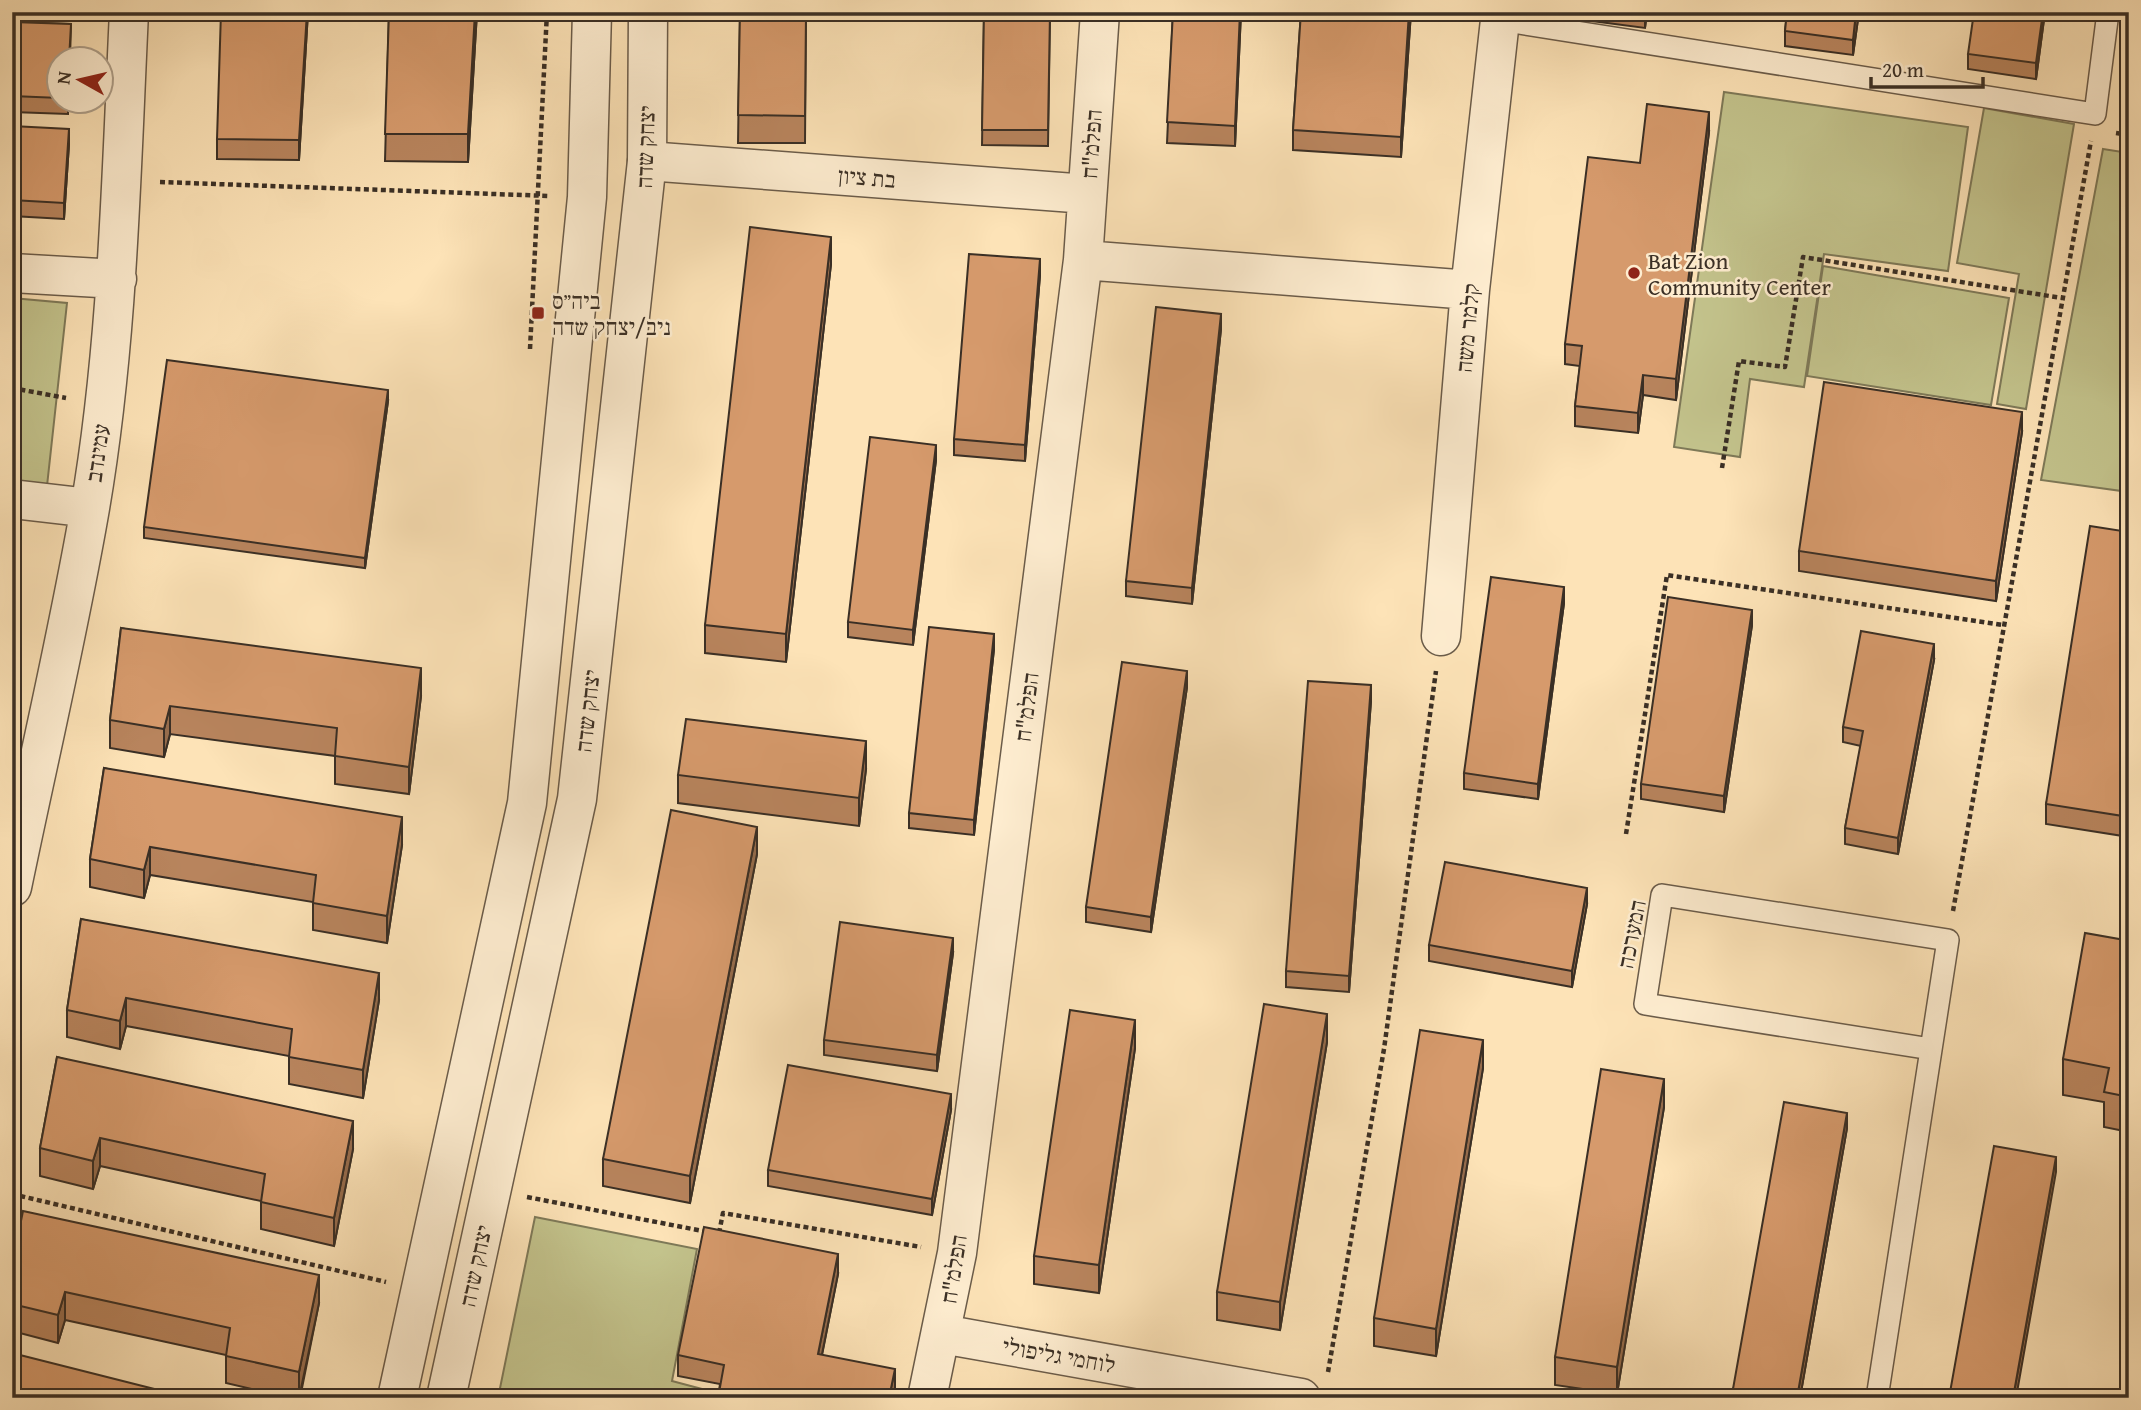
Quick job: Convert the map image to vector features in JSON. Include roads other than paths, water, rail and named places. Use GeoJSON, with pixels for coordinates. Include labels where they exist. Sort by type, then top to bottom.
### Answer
{"type":"FeatureCollection","features":[{"type":"Feature","properties":{"kind":"street","name":"עמינדב"},"geometry":{"type":"LineString","coordinates":[[12,887],[90,508],[117,279],[130,12]]}},
{"type":"Feature","properties":{"kind":"street","name":"יצחק שדה"},"geometry":{"type":"LineString","coordinates":[[397,1398],[527,803],[587,197],[592,12]]}},
{"type":"Feature","properties":{"kind":"street","name":"יצחק שדה"},"geometry":{"type":"LineString","coordinates":[[446,1398],[577,799],[647,161],[648,12]]}},
{"type":"Feature","properties":{"kind":"street","name":"הפלמ\"ח"},"geometry":{"type":"LineString","coordinates":[[927,1398],[957,1253],[1083,260],[1100,12]]}},
{"type":"Feature","properties":{"kind":"street","name":"קלמר משה"},"geometry":{"type":"LineString","coordinates":[[1441,636],[1470,290],[1500,20]]}},
{"type":"Feature","properties":{"kind":"street","name":"בת ציון"},"geometry":{"type":"LineString","coordinates":[[647,161],[1087,194]]}},
{"type":"Feature","properties":{"kind":"street"},"geometry":{"type":"LineString","coordinates":[[1083,260],[1470,290]]}},
{"type":"Feature","properties":{"kind":"street"},"geometry":{"type":"LineString","coordinates":[[12,273],[117,279]]}},
{"type":"Feature","properties":{"kind":"street"},"geometry":{"type":"LineString","coordinates":[[12,499],[90,508]]}},
{"type":"Feature","properties":{"kind":"street","name":"לוחמי גליפולי"},"geometry":{"type":"LineString","coordinates":[[942,1334],[1314,1391]]}},
{"type":"Feature","properties":{"kind":"lane"},"geometry":{"type":"LineString","coordinates":[[1500,20],[2095,114],[2108,12]]}},
{"type":"Feature","properties":{"kind":"lane","name":"המערכה"},"geometry":{"type":"LineString","coordinates":[[1662,895],[1948,940],[1931,1049],[1645,1004],[1662,895]]}},
{"type":"Feature","properties":{"kind":"lane"},"geometry":{"type":"LineString","coordinates":[[1877,1398],[1931,1049]]}},
{"type":"Feature","properties":{"kind":"place","name":"Bat Zion Community Center"},"geometry":{"type":"Point","coordinates":[1634,273]}},
{"type":"Feature","properties":{"kind":"place","name":"ביה״ס ניב/יצחק שדה"},"geometry":{"type":"Point","coordinates":[538,313]}}]}
